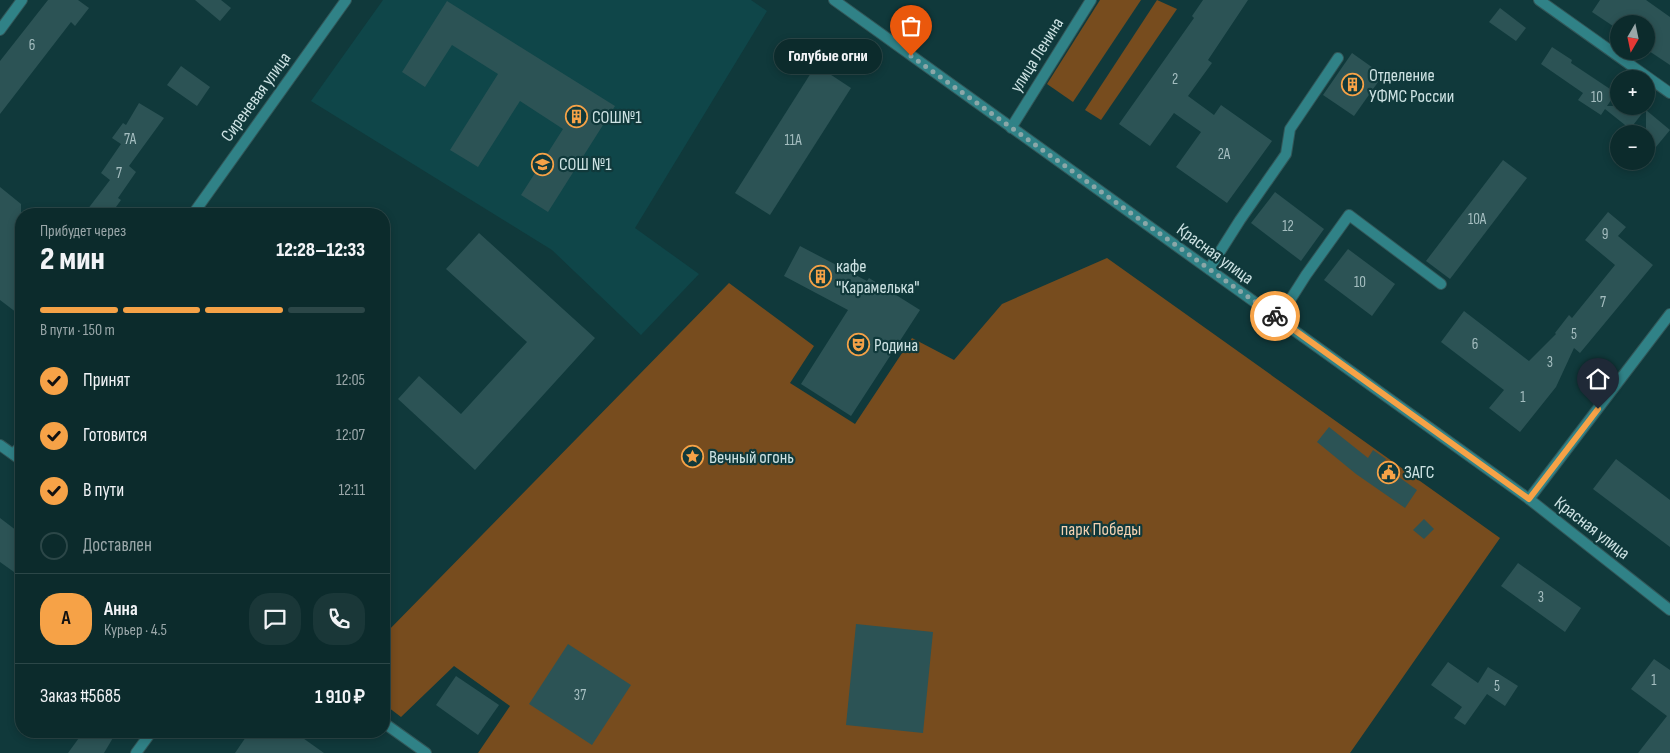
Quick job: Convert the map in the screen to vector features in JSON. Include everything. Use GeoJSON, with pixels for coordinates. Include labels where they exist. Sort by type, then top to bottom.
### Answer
{"type":"FeatureCollection","features":[{"type":"Feature","properties":{"kind":"street"},"geometry":{"type":"LineString","coordinates":[[0,30],[22,0]]}},
{"type":"Feature","properties":{"kind":"street","name":"Сиреневая улица"},"geometry":{"type":"LineString","coordinates":[[197,208],[346,0]]}},
{"type":"Feature","properties":{"kind":"street","name":"Красная улица"},"geometry":{"type":"LineString","coordinates":[[834,0],[1529,499],[1670,610]]}},
{"type":"Feature","properties":{"kind":"street","name":"улица Ленина"},"geometry":{"type":"LineString","coordinates":[[1011,128],[1091,0]]}},
{"type":"Feature","properties":{"kind":"street"},"geometry":{"type":"LineString","coordinates":[[1539,0],[1670,93]]}},
{"type":"Feature","properties":{"kind":"street"},"geometry":{"type":"LineString","coordinates":[[1209,269],[1240,220],[1286,154],[1290,129],[1338,58]]}},
{"type":"Feature","properties":{"kind":"street"},"geometry":{"type":"LineString","coordinates":[[1278,319],[1306,275],[1349,215],[1441,284]]}},
{"type":"Feature","properties":{"kind":"street"},"geometry":{"type":"LineString","coordinates":[[1529,499],[1670,314]]}},
{"type":"Feature","properties":{"kind":"street"},"geometry":{"type":"LineString","coordinates":[[0,445],[15,456]]}},
{"type":"Feature","properties":{"kind":"street"},"geometry":{"type":"LineString","coordinates":[[390,727],[426,753]]}},
{"type":"Feature","properties":{"kind":"street"},"geometry":{"type":"LineString","coordinates":[[136,753],[147,738]]}},
{"type":"Feature","properties":{"kind":"shaded area","name":"СОШ №1"},"geometry":{"type":"Polygon","coordinates":[[[383,0],[751,0],[767,11],[635,228],[699,274],[641,335],[552,250],[311,101],[383,0]]]}},
{"type":"Feature","properties":{"kind":"green space"},"geometry":{"type":"Polygon","coordinates":[[[1100,0],[1141,0],[1073,102],[1047,84],[1100,0]]]}},
{"type":"Feature","properties":{"kind":"green space"},"geometry":{"type":"Polygon","coordinates":[[[1157,0],[1177,9],[1101,120],[1085,110],[1157,0]]]}},
{"type":"Feature","properties":{"kind":"green space","name":"парк Победы"},"geometry":{"type":"Polygon","coordinates":[[[1107,258],[1500,538],[1350,753],[478,753],[510,706],[454,666],[401,717],[390,709],[390,629],[729,283],[814,346],[790,383],[855,424],[912,338],[954,360],[1002,304],[1107,258]]]}},
{"type":"Feature","properties":{"kind":"building"},"geometry":{"type":"Polygon","coordinates":[[[48,0],[78,0],[89,8],[75,26],[71,22],[0,114],[0,61],[48,0]]]}},
{"type":"Feature","properties":{"kind":"building"},"geometry":{"type":"Polygon","coordinates":[[[195,0],[221,0],[231,8],[220,21],[195,0]]]}},
{"type":"Feature","properties":{"kind":"building"},"geometry":{"type":"Polygon","coordinates":[[[1203,0],[1248,0],[1208,60],[1212,63],[1188,96],[1214,115],[1221,105],[1272,141],[1227,203],[1176,167],[1201,132],[1174,113],[1150,146],[1119,124],[1194,18],[1192,16],[1203,0]]]}},
{"type":"Feature","properties":{"kind":"building"},"geometry":{"type":"Polygon","coordinates":[[[1600,0],[1646,0],[1670,17],[1670,65],[1655,55],[1655,15],[1610,15],[1610,24],[1592,12],[1600,0]]]}},
{"type":"Feature","properties":{"kind":"building","name":"СОШ№1"},"geometry":{"type":"Polygon","coordinates":[[[447,1],[615,106],[548,212],[521,195],[563,129],[520,101],[478,167],[450,150],[498,74],[452,45],[425,87],[402,72],[447,1]]]}},
{"type":"Feature","properties":{"kind":"building"},"geometry":{"type":"Polygon","coordinates":[[[1500,8],[1526,28],[1516,41],[1489,22],[1500,8]]]}},
{"type":"Feature","properties":{"kind":"building"},"geometry":{"type":"Polygon","coordinates":[[[1552,47],[1572,60],[1571,63],[1610,89],[1610,102],[1607,106],[1610,106],[1610,113],[1605,109],[1601,115],[1578,100],[1583,93],[1541,64],[1552,47]]]}},
{"type":"Feature","properties":{"kind":"building","name":"Отделение УФМС России"},"geometry":{"type":"Polygon","coordinates":[[[1352,53],[1383,75],[1354,116],[1323,95],[1352,53]]]}},
{"type":"Feature","properties":{"kind":"building"},"geometry":{"type":"Polygon","coordinates":[[[816,65],[851,88],[770,215],[735,193],[816,65]]]}},
{"type":"Feature","properties":{"kind":"building"},"geometry":{"type":"Polygon","coordinates":[[[181,66],[210,87],[197,106],[167,85],[181,66]]]}},
{"type":"Feature","properties":{"kind":"building"},"geometry":{"type":"Polygon","coordinates":[[[139,103],[164,118],[129,166],[136,172],[118,198],[121,200],[115,208],[89,208],[110,180],[101,173],[121,144],[112,138],[123,123],[126,125],[139,103]]]}},
{"type":"Feature","properties":{"kind":"building"},"geometry":{"type":"Polygon","coordinates":[[[1612,115],[1641,115],[1633,125],[1625,125],[1612,115]]]}},
{"type":"Feature","properties":{"kind":"building"},"geometry":{"type":"Polygon","coordinates":[[[1646,115],[1652,115],[1670,130],[1655,148],[1655,125],[1646,125],[1646,115]]]}},
{"type":"Feature","properties":{"kind":"building"},"geometry":{"type":"Polygon","coordinates":[[[1503,160],[1527,178],[1450,279],[1426,261],[1503,160]]]}},
{"type":"Feature","properties":{"kind":"building"},"geometry":{"type":"Polygon","coordinates":[[[0,187],[21,204],[21,208],[15,208],[15,311],[0,300],[0,187]]]}},
{"type":"Feature","properties":{"kind":"building"},"geometry":{"type":"Polygon","coordinates":[[[1275,192],[1324,229],[1301,261],[1251,223],[1275,192]]]}},
{"type":"Feature","properties":{"kind":"building"},"geometry":{"type":"Polygon","coordinates":[[[1608,212],[1626,227],[1618,236],[1653,265],[1580,353],[1574,348],[1556,387],[1520,432],[1489,408],[1504,390],[1441,342],[1464,311],[1529,361],[1556,334],[1569,315],[1572,318],[1615,265],[1585,240],[1608,212]]]}},
{"type":"Feature","properties":{"kind":"building"},"geometry":{"type":"Polygon","coordinates":[[[479,233],[595,338],[475,470],[398,399],[419,376],[461,414],[527,342],[446,269],[479,233]]]}},
{"type":"Feature","properties":{"kind":"building"},"geometry":{"type":"Polygon","coordinates":[[[800,246],[867,281],[869,278],[920,310],[851,416],[801,384],[848,310],[784,276],[800,246]]]}},
{"type":"Feature","properties":{"kind":"building"},"geometry":{"type":"Polygon","coordinates":[[[1348,249],[1395,284],[1372,316],[1324,280],[1348,249]]]}},
{"type":"Feature","properties":{"kind":"building"},"geometry":{"type":"Polygon","coordinates":[[[1329,427],[1368,458],[1373,450],[1386,459],[1382,465],[1417,490],[1405,508],[1356,474],[1317,442],[1329,427]]]}},
{"type":"Feature","properties":{"kind":"building"},"geometry":{"type":"Polygon","coordinates":[[[1616,459],[1670,500],[1670,547],[1593,489],[1616,459]]]}},
{"type":"Feature","properties":{"kind":"building"},"geometry":{"type":"Polygon","coordinates":[[[0,518],[15,529],[15,573],[0,562],[0,518]]]}},
{"type":"Feature","properties":{"kind":"building"},"geometry":{"type":"Polygon","coordinates":[[[1424,519],[1434,529],[1424,539],[1413,530],[1424,519]]]}},
{"type":"Feature","properties":{"kind":"building"},"geometry":{"type":"Polygon","coordinates":[[[1518,563],[1581,608],[1565,632],[1501,586],[1518,563]]]}},
{"type":"Feature","properties":{"kind":"building"},"geometry":{"type":"Polygon","coordinates":[[[856,624],[933,632],[923,733],[846,725],[856,624]]]}},
{"type":"Feature","properties":{"kind":"building"},"geometry":{"type":"Polygon","coordinates":[[[568,644],[631,685],[592,745],[529,704],[568,644]]]}},
{"type":"Feature","properties":{"kind":"building"},"geometry":{"type":"Polygon","coordinates":[[[1654,659],[1670,670],[1670,753],[1638,753],[1667,716],[1631,689],[1654,659]]]}},
{"type":"Feature","properties":{"kind":"building"},"geometry":{"type":"Polygon","coordinates":[[[1448,662],[1478,683],[1488,667],[1518,686],[1505,706],[1487,694],[1465,725],[1454,718],[1462,707],[1431,685],[1448,662]]]}},
{"type":"Feature","properties":{"kind":"building"},"geometry":{"type":"Polygon","coordinates":[[[456,676],[499,705],[478,735],[436,705],[456,676]]]}},
{"type":"Feature","properties":{"kind":"building"},"geometry":{"type":"Polygon","coordinates":[[[79,738],[113,738],[104,753],[68,753],[79,738]]]}},
{"type":"Feature","properties":{"kind":"building"},"geometry":{"type":"Polygon","coordinates":[[[245,738],[303,738],[324,753],[235,753],[245,738]]]}},
{"type":"Feature","properties":{"kind":"way so far"},"geometry":{"type":"LineString","coordinates":[[911,56],[1275,316]]}},
{"type":"Feature","properties":{"kind":"place","name":"Голубые огни"},"geometry":{"type":"Point","coordinates":[911,56]}},
{"type":"Feature","properties":{"kind":"place","name":"Отделение УФМС России"},"geometry":{"type":"Point","coordinates":[1353,85]}},
{"type":"Feature","properties":{"kind":"place","name":"СОШ№1"},"geometry":{"type":"Point","coordinates":[576,117]}},
{"type":"Feature","properties":{"kind":"place","name":"СОШ №1"},"geometry":{"type":"Point","coordinates":[543,164]}},
{"type":"Feature","properties":{"kind":"place","name":"кафе \"Карамелька\""},"geometry":{"type":"Point","coordinates":[820,276]}},
{"type":"Feature","properties":{"kind":"place","name":"Родина"},"geometry":{"type":"Point","coordinates":[858,345]}},
{"type":"Feature","properties":{"kind":"place","name":"Вечный огонь"},"geometry":{"type":"Point","coordinates":[693,457]}},
{"type":"Feature","properties":{"kind":"place","name":"ЗАГС"},"geometry":{"type":"Point","coordinates":[1388,472]}},
{"type":"Feature","properties":{"kind":"route"},"geometry":{"type":"LineString","coordinates":[[1275,316],[1529,499],[1598,409]]}}]}
